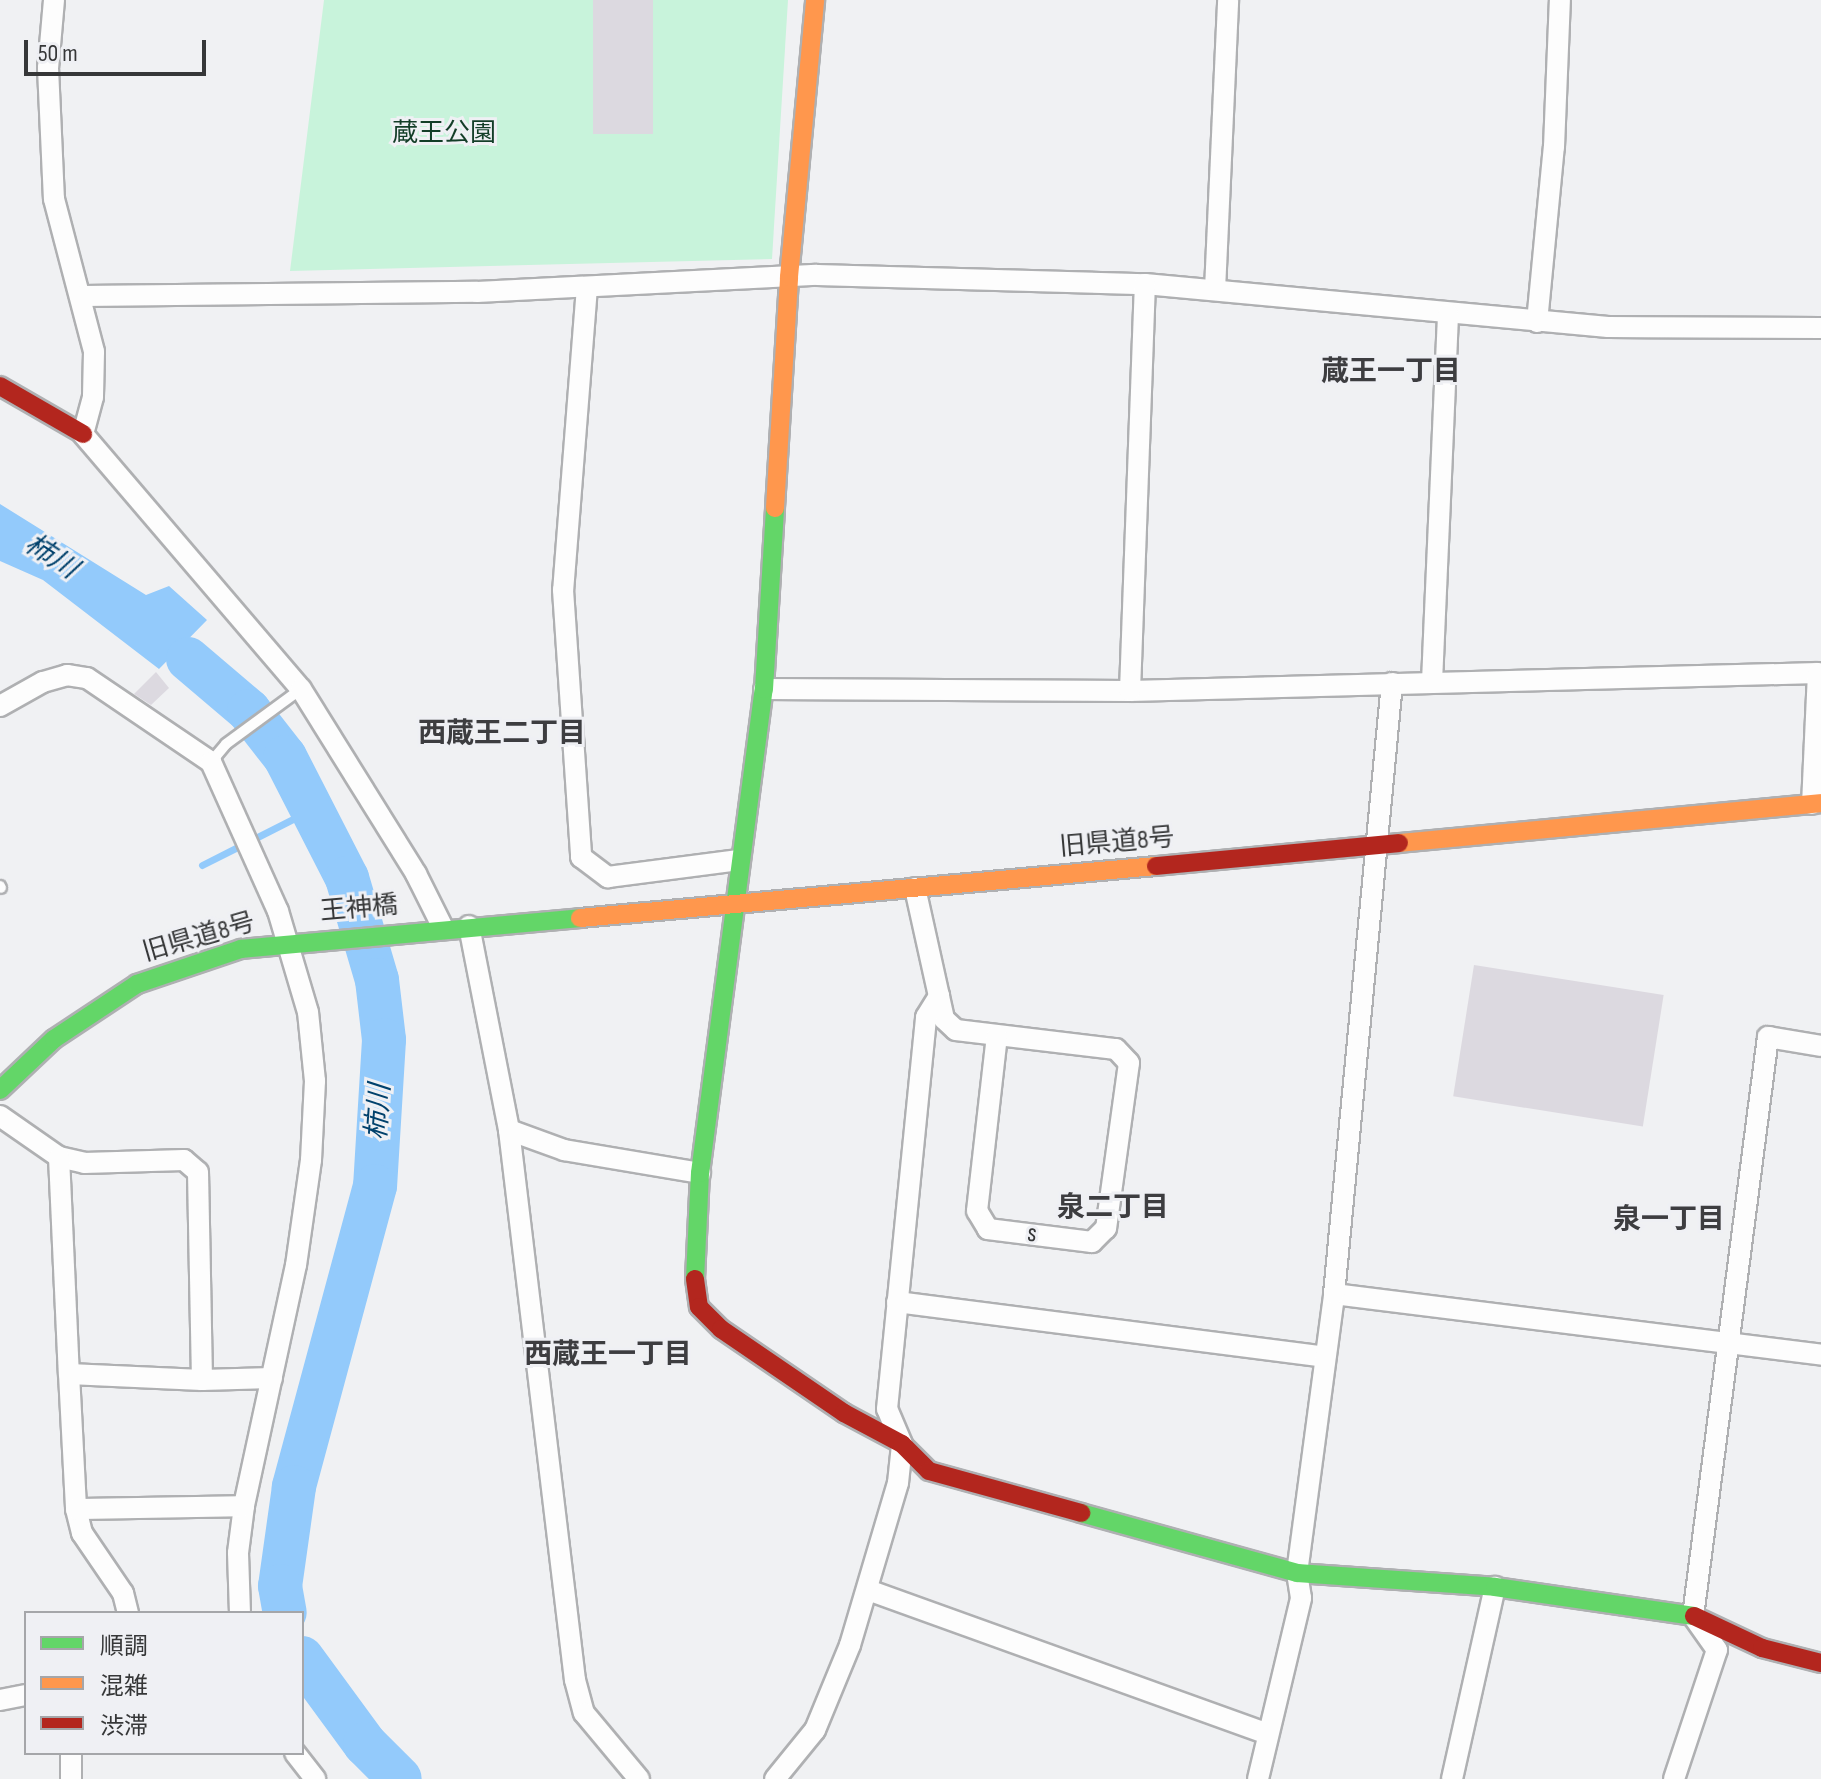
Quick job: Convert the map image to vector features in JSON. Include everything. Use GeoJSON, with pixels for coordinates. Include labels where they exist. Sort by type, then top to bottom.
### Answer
{"type":"FeatureCollection","features":[{"type":"Feature","properties":{"kind":"street"},"geometry":{"type":"LineString","coordinates":[[54,0],[48,68],[54,199],[69,264],[83,296],[94,352],[93,397],[83,434]]}},
{"type":"Feature","properties":{"kind":"street"},"geometry":{"type":"LineString","coordinates":[[815,0],[789,277],[764,689],[700,1173],[694,1271],[699,1307],[721,1329],[844,1413],[902,1444],[929,1471],[1297,1573],[1495,1587],[1693,1616],[1762,1648],[1821,1663]]}},
{"type":"Feature","properties":{"kind":"street"},"geometry":{"type":"LineString","coordinates":[[1215,290],[1228,0]]}},
{"type":"Feature","properties":{"kind":"street"},"geometry":{"type":"LineString","coordinates":[[1537,322],[1554,147],[1560,0]]}},
{"type":"Feature","properties":{"kind":"street"},"geometry":{"type":"LineString","coordinates":[[83,296],[587,287],[789,277],[1145,284],[1537,322],[1821,328]]}},
{"type":"Feature","properties":{"kind":"street"},"geometry":{"type":"LineString","coordinates":[[1130,691],[1145,284]]}},
{"type":"Feature","properties":{"kind":"street"},"geometry":{"type":"LineString","coordinates":[[587,287],[563,590],[581,857],[608,877],[739,860]]}},
{"type":"Feature","properties":{"kind":"street"},"geometry":{"type":"LineString","coordinates":[[1432,682],[1448,314]]}},
{"type":"Feature","properties":{"kind":"street"},"geometry":{"type":"LineString","coordinates":[[0,386],[83,434],[294,694],[416,874],[443,928]]}},
{"type":"Feature","properties":{"kind":"street"},"geometry":{"type":"LineString","coordinates":[[764,689],[1130,691],[1818,673],[1817,803]]}},
{"type":"Feature","properties":{"kind":"street"},"geometry":{"type":"LineString","coordinates":[[0,706],[43,682],[67,675],[87,678],[211,762],[297,941],[313,1049],[315,1117],[296,1265],[244,1506],[238,1553],[240,1611]]}},
{"type":"Feature","properties":{"kind":"street"},"geometry":{"type":"LineString","coordinates":[[1258,1779],[1301,1598],[1297,1573],[1334,1294],[1371,943],[1374,847],[1392,683]]}},
{"type":"Feature","properties":{"kind":"street","name":"旧県道8号"},"geometry":{"type":"LineString","coordinates":[[417,929],[735,906],[1817,803]]}},
{"type":"Feature","properties":{"kind":"street","name":"s"},"geometry":{"type":"LineString","coordinates":[[915,888],[944,1019],[956,1030],[1116,1049],[1129,1063],[1106,1228],[1092,1242],[988,1229],[977,1211],[997,1036]]}},
{"type":"Feature","properties":{"kind":"street"},"geometry":{"type":"LineString","coordinates":[[469,926],[509,1130],[575,1680],[584,1713],[639,1779]]}},
{"type":"Feature","properties":{"kind":"street","name":"王神橋"},"geometry":{"type":"LineString","coordinates":[[297,941],[417,929]]}},
{"type":"Feature","properties":{"kind":"street","name":"旧県道8号"},"geometry":{"type":"LineString","coordinates":[[0,1090],[54,1039],[137,984],[241,949],[297,941]]}},
{"type":"Feature","properties":{"kind":"street"},"geometry":{"type":"LineString","coordinates":[[775,1779],[815,1730],[868,1590],[898,1483],[902,1444],[887,1409],[926,1017],[939,996]]}},
{"type":"Feature","properties":{"kind":"street"},"geometry":{"type":"LineString","coordinates":[[1674,1779],[1717,1650],[1693,1616],[1768,1037],[1821,1046]]}},
{"type":"Feature","properties":{"kind":"street"},"geometry":{"type":"LineString","coordinates":[[0,1116],[59,1157],[84,1163],[184,1160],[198,1172],[202,1380]]}},
{"type":"Feature","properties":{"kind":"street"},"geometry":{"type":"LineString","coordinates":[[509,1130],[564,1150],[700,1173]]}},
{"type":"Feature","properties":{"kind":"street"},"geometry":{"type":"LineString","coordinates":[[59,1157],[76,1509],[82,1533],[123,1593],[128,1611]]}},
{"type":"Feature","properties":{"kind":"street"},"geometry":{"type":"LineString","coordinates":[[1334,1294],[1821,1355]]}},
{"type":"Feature","properties":{"kind":"street"},"geometry":{"type":"LineString","coordinates":[[897,1302],[1324,1357]]}},
{"type":"Feature","properties":{"kind":"street"},"geometry":{"type":"LineString","coordinates":[[69,1374],[202,1380],[272,1378]]}},
{"type":"Feature","properties":{"kind":"street"},"geometry":{"type":"LineString","coordinates":[[76,1509],[244,1506]]}},
{"type":"Feature","properties":{"kind":"street"},"geometry":{"type":"LineString","coordinates":[[1452,1779],[1495,1587]]}},
{"type":"Feature","properties":{"kind":"street"},"geometry":{"type":"LineString","coordinates":[[868,1590],[1039,1656],[1267,1734]]}},
{"type":"Feature","properties":{"kind":"street"},"geometry":{"type":"LineString","coordinates":[[0,1700],[24,1695]]}},
{"type":"Feature","properties":{"kind":"street"},"geometry":{"type":"LineString","coordinates":[[71,1755],[71,1779]]}},
{"type":"Feature","properties":{"kind":"street"},"geometry":{"type":"LineString","coordinates":[[297,1755],[315,1779]]}},
{"type":"Feature","properties":{"kind":"lane"},"geometry":{"type":"LineString","coordinates":[[211,762],[226,744],[294,694]]}},
{"type":"Feature","properties":{"kind":"green space","name":"蔵王公園"},"geometry":{"type":"Polygon","coordinates":[[[324,0],[788,0],[772,259],[290,271],[324,0]]]}},
{"type":"Feature","properties":{"kind":"water"},"geometry":{"type":"Polygon","coordinates":[[[0,504],[146,595],[169,586],[207,620],[159,669],[43,580],[0,561],[0,504]]]}},
{"type":"Feature","properties":{"kind":"building"},"geometry":{"type":"Polygon","coordinates":[[[593,0],[653,0],[653,134],[593,134],[593,0]]]}},
{"type":"Feature","properties":{"kind":"building"},"geometry":{"type":"Polygon","coordinates":[[[156,672],[169,688],[151,705],[134,694],[156,672]]]}},
{"type":"Feature","properties":{"kind":"building"},"geometry":{"type":"Polygon","coordinates":[[[1474,965],[1664,995],[1643,1126],[1453,1096],[1474,965]]]}},
{"type":"Feature","properties":{"kind":"waterway","name":"柿川"},"geometry":{"type":"LineString","coordinates":[[188,659],[249,711],[285,757],[347,878],[377,980],[384,1040],[375,1186],[294,1487],[280,1586],[285,1611]]}},
{"type":"Feature","properties":{"kind":"waterway"},"geometry":{"type":"LineString","coordinates":[[202,865],[311,810]]}},
{"type":"Feature","properties":{"kind":"waterway","name":"柿川"},"geometry":{"type":"LineString","coordinates":[[304,1661],[365,1744],[400,1779]]}},
{"type":"Feature","properties":{"kind":"traffic: fast"},"geometry":{"type":"LineString","coordinates":[[695,1279],[700,1173],[764,689],[775,508]]}},
{"type":"Feature","properties":{"kind":"traffic: fast"},"geometry":{"type":"LineString","coordinates":[[0,1090],[54,1039],[137,984],[241,949],[580,918]]}},
{"type":"Feature","properties":{"kind":"traffic: fast"},"geometry":{"type":"LineString","coordinates":[[1081,1513],[1297,1573],[1495,1587],[1694,1616]]}},
{"type":"Feature","properties":{"kind":"traffic: slow"},"geometry":{"type":"LineString","coordinates":[[775,508],[789,277],[815,0]]}},
{"type":"Feature","properties":{"kind":"traffic: slow"},"geometry":{"type":"LineString","coordinates":[[1399,843],[1821,803]]}},
{"type":"Feature","properties":{"kind":"traffic: slow"},"geometry":{"type":"LineString","coordinates":[[580,918],[1156,866]]}},
{"type":"Feature","properties":{"kind":"traffic: jam"},"geometry":{"type":"LineString","coordinates":[[0,386],[83,434]]}},
{"type":"Feature","properties":{"kind":"traffic: jam"},"geometry":{"type":"LineString","coordinates":[[1156,866],[1399,843]]}},
{"type":"Feature","properties":{"kind":"traffic: jam"},"geometry":{"type":"LineString","coordinates":[[695,1279],[699,1307],[721,1329],[844,1413],[902,1444],[929,1471],[1081,1513]]}},
{"type":"Feature","properties":{"kind":"traffic: jam"},"geometry":{"type":"LineString","coordinates":[[1694,1616],[1762,1648],[1821,1663]]}},
{"type":"Feature","properties":{"kind":"district","name":"蔵王一丁目"},"geometry":{"type":"Point","coordinates":[1391,372]}},
{"type":"Feature","properties":{"kind":"district","name":"西蔵王二丁目"},"geometry":{"type":"Point","coordinates":[502,734]}},
{"type":"Feature","properties":{"kind":"district","name":"泉二丁目"},"geometry":{"type":"Point","coordinates":[1113,1208]}},
{"type":"Feature","properties":{"kind":"district","name":"泉一丁目"},"geometry":{"type":"Point","coordinates":[1669,1220]}},
{"type":"Feature","properties":{"kind":"district","name":"西蔵王一丁目"},"geometry":{"type":"Point","coordinates":[608,1355]}}]}
